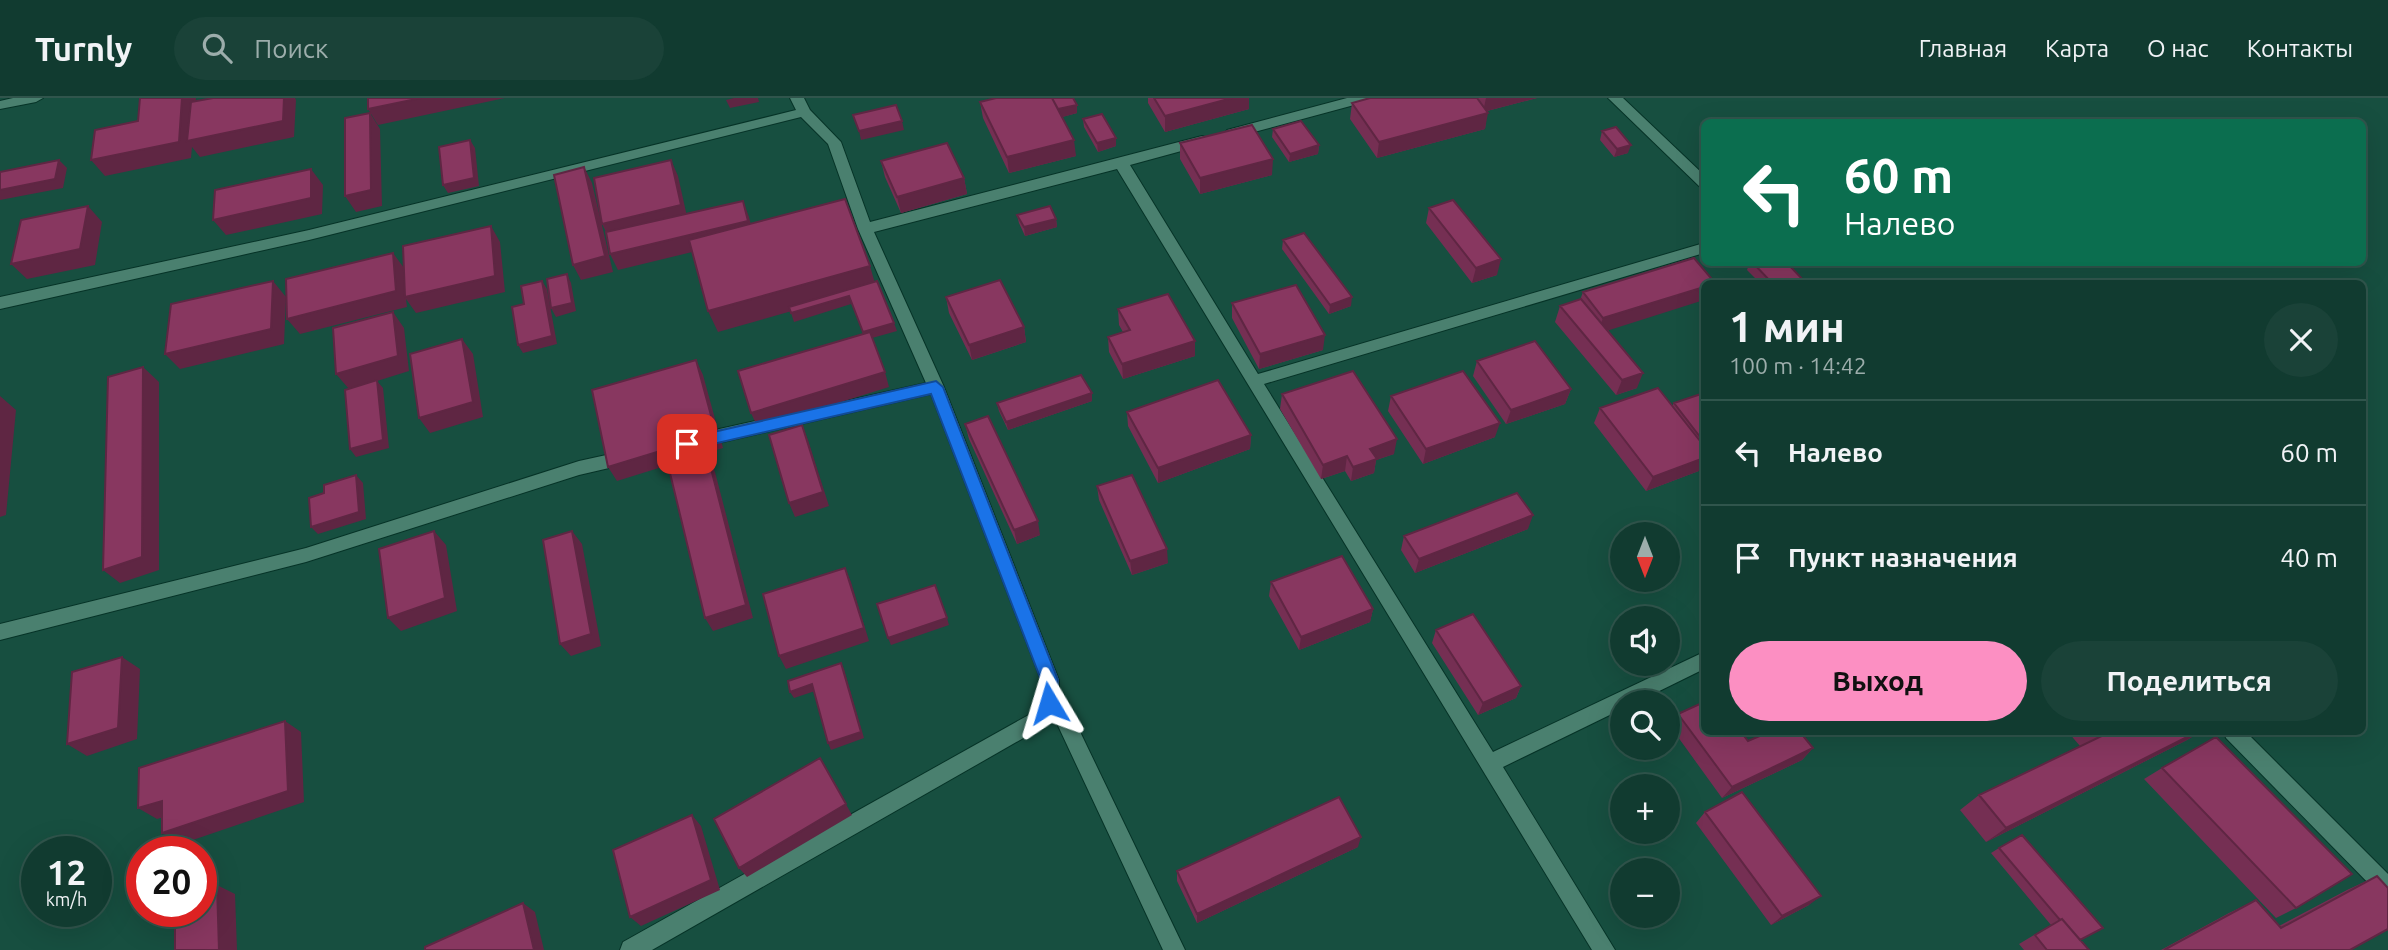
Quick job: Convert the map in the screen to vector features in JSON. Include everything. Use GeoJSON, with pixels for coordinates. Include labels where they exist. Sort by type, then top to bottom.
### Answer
{"type":"FeatureCollection","features":[{"type":"Feature","properties":{"kind":"lane"},"geometry":{"type":"LineString","coordinates":[[0,105],[36,98]]}},
{"type":"Feature","properties":{"kind":"lane"},"geometry":{"type":"LineString","coordinates":[[866,229],[1364,98]]}},
{"type":"Feature","properties":{"kind":"lane"},"geometry":{"type":"LineString","coordinates":[[1615,98],[1701,180]]}},
{"type":"Feature","properties":{"kind":"lane"},"geometry":{"type":"LineString","coordinates":[[0,303],[309,235],[800,105],[834,142],[866,229],[936,387],[1050,680],[1049,703],[1041,718],[631,950]]}},
{"type":"Feature","properties":{"kind":"lane"},"geometry":{"type":"LineString","coordinates":[[1121,163],[1604,950]]}},
{"type":"Feature","properties":{"kind":"lane"},"geometry":{"type":"LineString","coordinates":[[1254,381],[1701,249]]}},
{"type":"Feature","properties":{"kind":"lane"},"geometry":{"type":"LineString","coordinates":[[674,447],[936,387]]}},
{"type":"Feature","properties":{"kind":"lane"},"geometry":{"type":"LineString","coordinates":[[0,632],[306,555],[579,468],[647,453]]}},
{"type":"Feature","properties":{"kind":"lane"},"geometry":{"type":"LineString","coordinates":[[1489,764],[1701,661]]}},
{"type":"Feature","properties":{"kind":"lane"},"geometry":{"type":"LineString","coordinates":[[1051,691],[1174,950]]}},
{"type":"Feature","properties":{"kind":"lane"},"geometry":{"type":"LineString","coordinates":[[2236,735],[2388,889]]}},
{"type":"Feature","properties":{"kind":"building"},"geometry":{"type":"Polygon","coordinates":[[[140,98],[182,98],[179,142],[91,160],[95,130],[138,121],[140,98]]]}},
{"type":"Feature","properties":{"kind":"building"},"geometry":{"type":"Polygon","coordinates":[[[213,98],[284,98],[283,121],[187,141],[191,102],[213,98]]]}},
{"type":"Feature","properties":{"kind":"building"},"geometry":{"type":"Polygon","coordinates":[[[368,98],[421,98],[368,109],[368,98]]]}},
{"type":"Feature","properties":{"kind":"building"},"geometry":{"type":"Polygon","coordinates":[[[996,98],[1052,98],[1074,140],[1007,157],[980,102],[996,98]]]}},
{"type":"Feature","properties":{"kind":"building"},"geometry":{"type":"Polygon","coordinates":[[[1052,98],[1073,98],[1077,105],[1058,109],[1052,98]]]}},
{"type":"Feature","properties":{"kind":"building"},"geometry":{"type":"Polygon","coordinates":[[[1154,98],[1232,98],[1165,116],[1154,98]]]}},
{"type":"Feature","properties":{"kind":"building"},"geometry":{"type":"Polygon","coordinates":[[[1370,98],[1477,98],[1488,113],[1379,142],[1352,103],[1370,98]]]}},
{"type":"Feature","properties":{"kind":"building"},"geometry":{"type":"Polygon","coordinates":[[[896,105],[902,121],[859,131],[853,115],[896,105]]]}},
{"type":"Feature","properties":{"kind":"building"},"geometry":{"type":"Polygon","coordinates":[[[370,113],[371,190],[345,196],[345,118],[370,113]]]}},
{"type":"Feature","properties":{"kind":"building"},"geometry":{"type":"Polygon","coordinates":[[[1102,114],[1116,138],[1097,143],[1083,119],[1102,114]]]}},
{"type":"Feature","properties":{"kind":"building"},"geometry":{"type":"Polygon","coordinates":[[[1301,121],[1319,145],[1290,154],[1273,129],[1301,121]]]}},
{"type":"Feature","properties":{"kind":"building"},"geometry":{"type":"Polygon","coordinates":[[[1252,125],[1273,159],[1200,178],[1180,143],[1252,125]]]}},
{"type":"Feature","properties":{"kind":"building"},"geometry":{"type":"Polygon","coordinates":[[[1616,127],[1631,145],[1617,149],[1602,131],[1616,127]]]}},
{"type":"Feature","properties":{"kind":"building"},"geometry":{"type":"Polygon","coordinates":[[[470,140],[474,178],[443,185],[439,147],[470,140]]]}},
{"type":"Feature","properties":{"kind":"building"},"geometry":{"type":"Polygon","coordinates":[[[947,143],[964,178],[897,197],[881,161],[947,143]]]}},
{"type":"Feature","properties":{"kind":"building"},"geometry":{"type":"Polygon","coordinates":[[[59,160],[55,179],[0,190],[0,172],[59,160]]]}},
{"type":"Feature","properties":{"kind":"building"},"geometry":{"type":"Polygon","coordinates":[[[671,160],[681,205],[602,224],[594,178],[671,160]]]}},
{"type":"Feature","properties":{"kind":"building"},"geometry":{"type":"Polygon","coordinates":[[[584,167],[605,256],[573,265],[554,175],[584,167]]]}},
{"type":"Feature","properties":{"kind":"building"},"geometry":{"type":"Polygon","coordinates":[[[311,169],[311,198],[213,220],[215,190],[311,169]]]}},
{"type":"Feature","properties":{"kind":"building"},"geometry":{"type":"Polygon","coordinates":[[[845,199],[870,266],[708,311],[689,240],[845,199]]]}},
{"type":"Feature","properties":{"kind":"building"},"geometry":{"type":"Polygon","coordinates":[[[1453,200],[1501,259],[1476,268],[1429,208],[1453,200]]]}},
{"type":"Feature","properties":{"kind":"building"},"geometry":{"type":"Polygon","coordinates":[[[743,201],[748,221],[610,254],[606,232],[743,201]]]}},
{"type":"Feature","properties":{"kind":"building"},"geometry":{"type":"Polygon","coordinates":[[[88,206],[80,249],[11,264],[21,220],[88,206]]]}},
{"type":"Feature","properties":{"kind":"building"},"geometry":{"type":"Polygon","coordinates":[[[1050,206],[1056,219],[1024,227],[1017,215],[1050,206]]]}},
{"type":"Feature","properties":{"kind":"building"},"geometry":{"type":"Polygon","coordinates":[[[491,226],[495,276],[405,297],[403,246],[491,226]]]}},
{"type":"Feature","properties":{"kind":"building"},"geometry":{"type":"Polygon","coordinates":[[[1304,233],[1352,297],[1330,305],[1283,240],[1304,233]]]}},
{"type":"Feature","properties":{"kind":"building"},"geometry":{"type":"Polygon","coordinates":[[[393,253],[396,291],[287,319],[286,279],[393,253]]]}},
{"type":"Feature","properties":{"kind":"building"},"geometry":{"type":"Polygon","coordinates":[[[1694,258],[1713,280],[1701,280],[1701,288],[1603,318],[1583,292],[1694,258]]]}},
{"type":"Feature","properties":{"kind":"building"},"geometry":{"type":"Polygon","coordinates":[[[1756,266],[1790,266],[1803,280],[1769,280],[1756,266]]]}},
{"type":"Feature","properties":{"kind":"building"},"geometry":{"type":"Polygon","coordinates":[[[567,274],[572,303],[551,308],[547,279],[567,274]]]}},
{"type":"Feature","properties":{"kind":"building"},"geometry":{"type":"Polygon","coordinates":[[[1000,280],[1024,327],[969,345],[946,297],[1000,280]]]}},
{"type":"Feature","properties":{"kind":"building"},"geometry":{"type":"Polygon","coordinates":[[[273,281],[271,329],[165,354],[171,304],[273,281]]]}},
{"type":"Feature","properties":{"kind":"building"},"geometry":{"type":"Polygon","coordinates":[[[542,281],[552,336],[518,345],[512,307],[524,304],[521,286],[542,281]]]}},
{"type":"Feature","properties":{"kind":"building"},"geometry":{"type":"Polygon","coordinates":[[[877,281],[894,323],[863,332],[849,296],[791,313],[789,307],[877,281]]]}},
{"type":"Feature","properties":{"kind":"building"},"geometry":{"type":"Polygon","coordinates":[[[1296,285],[1325,335],[1260,354],[1232,303],[1296,285]]]}},
{"type":"Feature","properties":{"kind":"building"},"geometry":{"type":"Polygon","coordinates":[[[1168,294],[1195,341],[1122,364],[1108,337],[1130,330],[1118,309],[1168,294]]]}},
{"type":"Feature","properties":{"kind":"building"},"geometry":{"type":"Polygon","coordinates":[[[1581,299],[1643,373],[1622,380],[1560,306],[1581,299]]]}},
{"type":"Feature","properties":{"kind":"building"},"geometry":{"type":"Polygon","coordinates":[[[393,312],[398,356],[336,374],[333,328],[393,312]]]}},
{"type":"Feature","properties":{"kind":"building"},"geometry":{"type":"Polygon","coordinates":[[[870,332],[885,372],[751,413],[738,371],[870,332]]]}},
{"type":"Feature","properties":{"kind":"building"},"geometry":{"type":"Polygon","coordinates":[[[462,339],[473,402],[419,418],[410,354],[462,339]]]}},
{"type":"Feature","properties":{"kind":"building"},"geometry":{"type":"Polygon","coordinates":[[[1535,341],[1571,389],[1511,410],[1477,361],[1535,341]]]}},
{"type":"Feature","properties":{"kind":"building"},"geometry":{"type":"Polygon","coordinates":[[[696,360],[716,434],[608,467],[592,390],[696,360]]]}},
{"type":"Feature","properties":{"kind":"building"},"geometry":{"type":"Polygon","coordinates":[[[143,367],[142,557],[103,570],[108,377],[143,367]]]}},
{"type":"Feature","properties":{"kind":"building"},"geometry":{"type":"Polygon","coordinates":[[[1353,371],[1397,439],[1370,449],[1377,459],[1353,467],[1347,456],[1323,465],[1282,394],[1353,371]]]}},
{"type":"Feature","properties":{"kind":"building"},"geometry":{"type":"Polygon","coordinates":[[[1463,371],[1500,423],[1426,449],[1391,396],[1463,371]]]}},
{"type":"Feature","properties":{"kind":"building"},"geometry":{"type":"Polygon","coordinates":[[[1081,375],[1092,393],[1006,422],[997,403],[1081,375]]]}},
{"type":"Feature","properties":{"kind":"building"},"geometry":{"type":"Polygon","coordinates":[[[377,380],[383,440],[350,449],[345,390],[377,380]]]}},
{"type":"Feature","properties":{"kind":"building"},"geometry":{"type":"Polygon","coordinates":[[[1218,380],[1251,435],[1158,468],[1127,412],[1218,380]]]}},
{"type":"Feature","properties":{"kind":"building"},"geometry":{"type":"Polygon","coordinates":[[[1658,388],[1701,442],[1701,459],[1653,477],[1600,408],[1658,388]]]}},
{"type":"Feature","properties":{"kind":"building"},"geometry":{"type":"Polygon","coordinates":[[[1701,394],[1701,438],[1674,403],[1701,394]]]}},
{"type":"Feature","properties":{"kind":"building"},"geometry":{"type":"Polygon","coordinates":[[[988,416],[1038,521],[1014,530],[965,424],[988,416]]]}},
{"type":"Feature","properties":{"kind":"building"},"geometry":{"type":"Polygon","coordinates":[[[802,425],[823,492],[789,503],[769,435],[802,425]]]}},
{"type":"Feature","properties":{"kind":"building"},"geometry":{"type":"Polygon","coordinates":[[[708,457],[746,605],[705,618],[669,469],[708,457]]]}},
{"type":"Feature","properties":{"kind":"building"},"geometry":{"type":"Polygon","coordinates":[[[356,475],[359,512],[311,527],[309,498],[324,493],[324,485],[356,475]]]}},
{"type":"Feature","properties":{"kind":"building"},"geometry":{"type":"Polygon","coordinates":[[[1132,475],[1167,549],[1130,561],[1097,486],[1132,475]]]}},
{"type":"Feature","properties":{"kind":"building"},"geometry":{"type":"Polygon","coordinates":[[[1517,493],[1533,515],[1419,559],[1404,536],[1517,493]]]}},
{"type":"Feature","properties":{"kind":"building"},"geometry":{"type":"Polygon","coordinates":[[[434,531],[445,598],[388,618],[379,549],[434,531]]]}},
{"type":"Feature","properties":{"kind":"building"},"geometry":{"type":"Polygon","coordinates":[[[572,531],[591,634],[560,644],[543,540],[572,531]]]}},
{"type":"Feature","properties":{"kind":"building"},"geometry":{"type":"Polygon","coordinates":[[[1342,556],[1373,609],[1301,637],[1271,582],[1342,556]]]}},
{"type":"Feature","properties":{"kind":"building"},"geometry":{"type":"Polygon","coordinates":[[[845,568],[864,628],[779,656],[763,594],[845,568]]]}},
{"type":"Feature","properties":{"kind":"building"},"geometry":{"type":"Polygon","coordinates":[[[935,585],[947,618],[888,638],[877,604],[935,585]]]}},
{"type":"Feature","properties":{"kind":"building"},"geometry":{"type":"Polygon","coordinates":[[[1473,614],[1521,686],[1483,703],[1436,630],[1473,614]]]}},
{"type":"Feature","properties":{"kind":"building"},"geometry":{"type":"Polygon","coordinates":[[[122,657],[118,728],[67,744],[72,672],[122,657]]]}},
{"type":"Feature","properties":{"kind":"building"},"geometry":{"type":"Polygon","coordinates":[[[841,663],[861,732],[828,743],[812,684],[790,692],[788,681],[841,663]]]}},
{"type":"Feature","properties":{"kind":"building"},"geometry":{"type":"Polygon","coordinates":[[[1701,703],[1701,735],[1743,735],[1748,741],[1762,735],[1802,735],[1813,748],[1732,787],[1680,713],[1701,703]]]}},
{"type":"Feature","properties":{"kind":"building"},"geometry":{"type":"Polygon","coordinates":[[[285,721],[288,791],[162,833],[162,801],[138,808],[139,768],[285,721]]]}},
{"type":"Feature","properties":{"kind":"building"},"geometry":{"type":"Polygon","coordinates":[[[2104,735],[2191,735],[2006,828],[1979,795],[2104,735]]]}},
{"type":"Feature","properties":{"kind":"building"},"geometry":{"type":"Polygon","coordinates":[[[2216,737],[2352,874],[2296,908],[2162,768],[2216,737]]]}},
{"type":"Feature","properties":{"kind":"building"},"geometry":{"type":"Polygon","coordinates":[[[820,758],[846,804],[739,868],[714,819],[820,758]]]}},
{"type":"Feature","properties":{"kind":"building"},"geometry":{"type":"Polygon","coordinates":[[[1742,792],[1821,896],[1782,916],[1705,812],[1742,792]]]}},
{"type":"Feature","properties":{"kind":"building"},"geometry":{"type":"Polygon","coordinates":[[[1339,797],[1361,837],[1197,914],[1177,871],[1339,797]]]}},
{"type":"Feature","properties":{"kind":"building"},"geometry":{"type":"Polygon","coordinates":[[[692,815],[711,880],[630,917],[613,850],[692,815]]]}},
{"type":"Feature","properties":{"kind":"building"},"geometry":{"type":"Polygon","coordinates":[[[2022,835],[2103,928],[2080,940],[2062,919],[2060,920],[1999,848],[2022,835]]]}},
{"type":"Feature","properties":{"kind":"building"},"geometry":{"type":"Polygon","coordinates":[[[2377,876],[2388,888],[2388,929],[2350,950],[2164,950],[2256,900],[2281,928],[2377,876]]]}},
{"type":"Feature","properties":{"kind":"building"},"geometry":{"type":"Polygon","coordinates":[[[217,885],[219,950],[175,950],[175,927],[217,927],[217,885]]]}},
{"type":"Feature","properties":{"kind":"building"},"geometry":{"type":"Polygon","coordinates":[[[523,903],[534,950],[425,950],[425,947],[523,903]]]}},
{"type":"Feature","properties":{"kind":"building"},"geometry":{"type":"Polygon","coordinates":[[[2062,919],[2089,950],[2047,950],[2035,935],[2062,919]]]}},
{"type":"Feature","properties":{"kind":"route"},"geometry":{"type":"LineString","coordinates":[[687,444],[936,387],[1050,680],[1049,703]]}}]}
